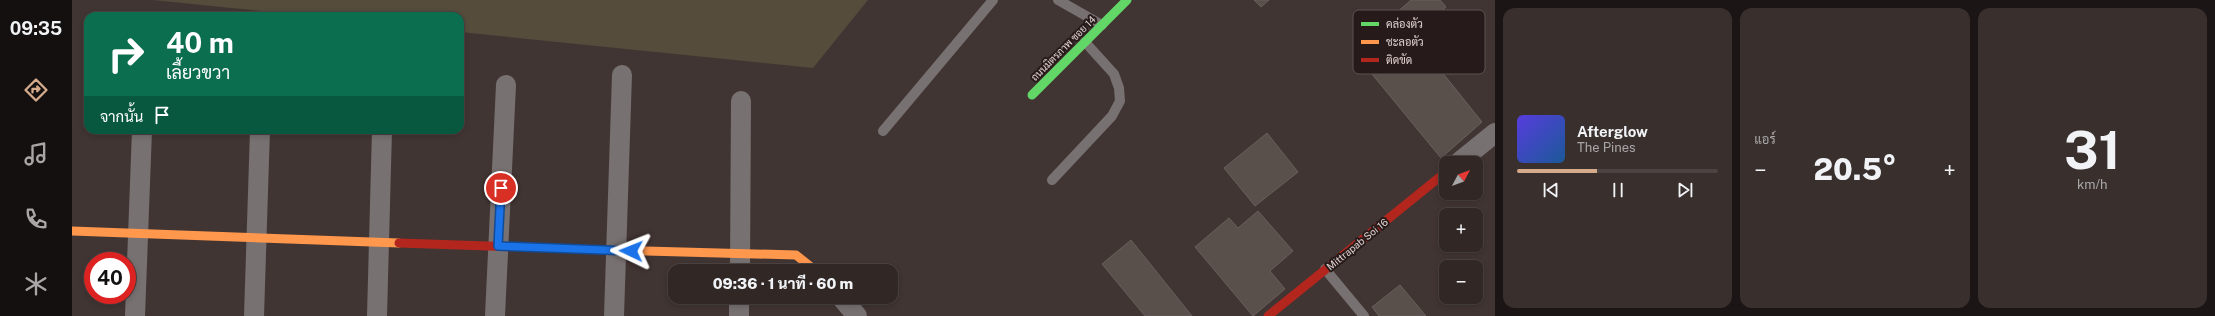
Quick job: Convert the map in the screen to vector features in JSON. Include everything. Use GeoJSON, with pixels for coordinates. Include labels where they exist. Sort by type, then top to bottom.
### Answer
{"type":"FeatureCollection","features":[{"type":"Feature","properties":{"kind":"street","name":"ถนนมิตรภาพ ซอย 14"},"geometry":{"type":"LineString","coordinates":[[1032,96],[1127,0]]}},
{"type":"Feature","properties":{"kind":"street"},"geometry":{"type":"LineString","coordinates":[[614,316],[622,75]]}},
{"type":"Feature","properties":{"kind":"street"},"geometry":{"type":"LineString","coordinates":[[495,316],[506,85]]}},
{"type":"Feature","properties":{"kind":"street"},"geometry":{"type":"LineString","coordinates":[[740,263],[741,101]]}},
{"type":"Feature","properties":{"kind":"street"},"geometry":{"type":"LineString","coordinates":[[1467,156],[1495,133]]}},
{"type":"Feature","properties":{"kind":"street"},"geometry":{"type":"LineString","coordinates":[[135,316],[142,134]]}},
{"type":"Feature","properties":{"kind":"street"},"geometry":{"type":"LineString","coordinates":[[254,316],[260,134]]}},
{"type":"Feature","properties":{"kind":"street"},"geometry":{"type":"LineString","coordinates":[[377,316],[382,134]]}},
{"type":"Feature","properties":{"kind":"street","name":"Mittrapab Soi 16"},"geometry":{"type":"LineString","coordinates":[[1268,316],[1439,178]]}},
{"type":"Feature","properties":{"kind":"street"},"geometry":{"type":"LineString","coordinates":[[72,230],[615,251],[740,263],[796,256],[807,264]]}},
{"type":"Feature","properties":{"kind":"street"},"geometry":{"type":"LineString","coordinates":[[739,304],[739,316]]}},
{"type":"Feature","properties":{"kind":"street"},"geometry":{"type":"LineString","coordinates":[[847,304],[857,316]]}},
{"type":"Feature","properties":{"kind":"lane"},"geometry":{"type":"LineString","coordinates":[[883,131],[993,0]]}},
{"type":"Feature","properties":{"kind":"lane"},"geometry":{"type":"LineString","coordinates":[[1058,0],[1102,25]]}},
{"type":"Feature","properties":{"kind":"lane"},"geometry":{"type":"LineString","coordinates":[[1052,180],[1112,116],[1120,101],[1119,88],[1114,74],[1084,42]]}},
{"type":"Feature","properties":{"kind":"lane"},"geometry":{"type":"LineString","coordinates":[[1325,269],[1364,316]]}},
{"type":"Feature","properties":{"kind":"shaded area"},"geometry":{"type":"Polygon","coordinates":[[[153,0],[868,0],[813,68],[464,32],[464,12],[270,12],[153,0]]]}},
{"type":"Feature","properties":{"kind":"building"},"geometry":{"type":"Polygon","coordinates":[[[1254,0],[1269,0],[1261,7],[1254,0]]]}},
{"type":"Feature","properties":{"kind":"building"},"geometry":{"type":"Polygon","coordinates":[[[1411,0],[1440,0],[1446,7],[1443,10],[1400,10],[1411,0]]]}},
{"type":"Feature","properties":{"kind":"building"},"geometry":{"type":"Polygon","coordinates":[[[1372,74],[1443,74],[1482,122],[1443,156],[1439,156],[1372,74]]]}},
{"type":"Feature","properties":{"kind":"building"},"geometry":{"type":"Polygon","coordinates":[[[1267,133],[1298,172],[1255,206],[1224,168],[1267,133]]]}},
{"type":"Feature","properties":{"kind":"building"},"geometry":{"type":"Polygon","coordinates":[[[1258,211],[1293,251],[1270,271],[1285,289],[1253,316],[1195,247],[1229,218],[1238,228],[1258,211]]]}},
{"type":"Feature","properties":{"kind":"building"},"geometry":{"type":"Polygon","coordinates":[[[1131,240],[1192,316],[1145,316],[1102,264],[1131,240]]]}},
{"type":"Feature","properties":{"kind":"building"},"geometry":{"type":"Polygon","coordinates":[[[1400,285],[1426,316],[1379,316],[1372,307],[1400,285]]]}},
{"type":"Feature","properties":{"kind":"traffic: fast"},"geometry":{"type":"LineString","coordinates":[[1032,95],[1127,0]]}},
{"type":"Feature","properties":{"kind":"traffic: slow"},"geometry":{"type":"LineString","coordinates":[[72,231],[399,243]]}},
{"type":"Feature","properties":{"kind":"traffic: slow"},"geometry":{"type":"LineString","coordinates":[[610,250],[796,255],[807,264]]}},
{"type":"Feature","properties":{"kind":"traffic: jam"},"geometry":{"type":"LineString","coordinates":[[1268,316],[1439,178]]}},
{"type":"Feature","properties":{"kind":"traffic: jam"},"geometry":{"type":"LineString","coordinates":[[399,243],[610,250]]}},
{"type":"Feature","properties":{"kind":"route"},"geometry":{"type":"LineString","coordinates":[[501,188],[498,246],[631,251]]}}]}
